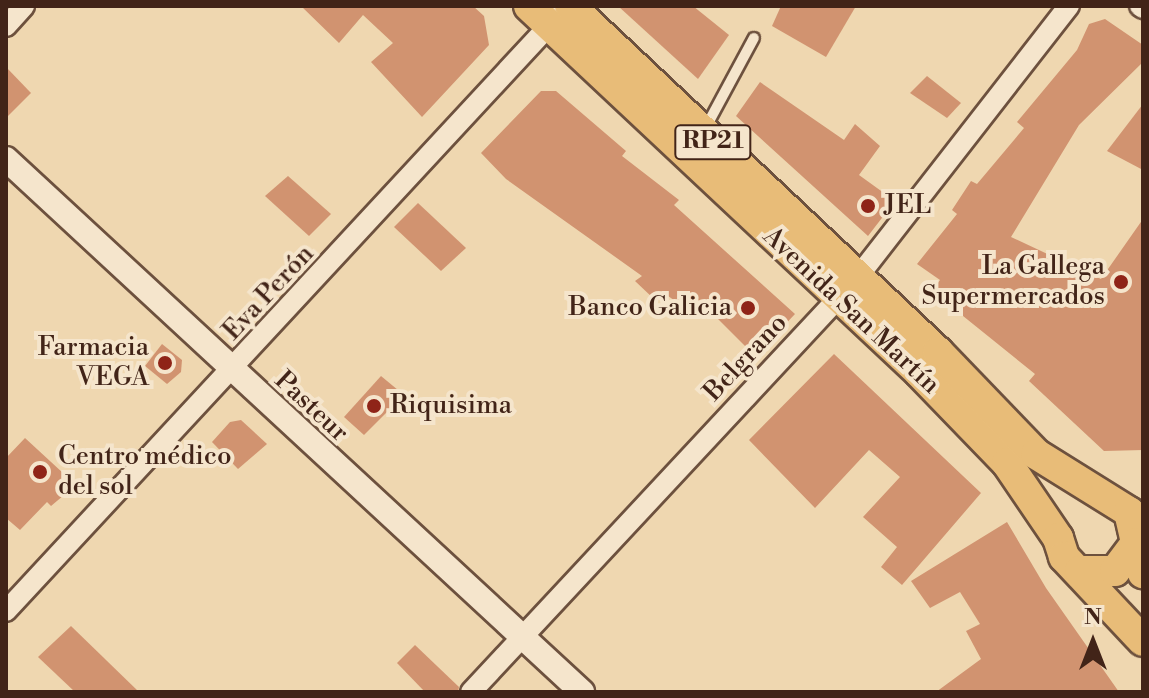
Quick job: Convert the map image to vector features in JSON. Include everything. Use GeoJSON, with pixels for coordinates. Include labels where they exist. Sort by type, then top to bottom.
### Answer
{"type":"FeatureCollection","features":[{"type":"Feature","properties":{"kind":"main road","name":"Avenida San Martín"},"geometry":{"type":"LineString","coordinates":[[529,6],[562,13],[704,133],[1007,463],[1058,538],[1064,557],[1143,641]]}},
{"type":"Feature","properties":{"kind":"main road","name":"Avenida San Martín"},"geometry":{"type":"LineString","coordinates":[[562,13],[847,288],[1036,454],[1101,497],[1121,505],[1138,530]]}},
{"type":"Feature","properties":{"kind":"main road"},"geometry":{"type":"LineString","coordinates":[[1058,538],[1070,508],[1101,497]]}},
{"type":"Feature","properties":{"kind":"main road"},"geometry":{"type":"LineString","coordinates":[[1080,571],[1115,571],[1138,530]]}},
{"type":"Feature","properties":{"kind":"main road"},"geometry":{"type":"LineString","coordinates":[[1138,530],[1143,573]]}},
{"type":"Feature","properties":{"kind":"street"},"geometry":{"type":"LineString","coordinates":[[6,26],[24,6]]}},
{"type":"Feature","properties":{"kind":"street","name":"Belgrano"},"geometry":{"type":"LineString","coordinates":[[471,692],[847,288],[1069,6]]}},
{"type":"Feature","properties":{"kind":"street","name":"Eva Perón"},"geometry":{"type":"LineString","coordinates":[[6,611],[232,372],[562,13]]}},
{"type":"Feature","properties":{"kind":"street","name":"Pasteur"},"geometry":{"type":"LineString","coordinates":[[6,159],[232,372],[582,692]]}},
{"type":"Feature","properties":{"kind":"lane"},"geometry":{"type":"LineString","coordinates":[[704,133],[754,38]]}},
{"type":"Feature","properties":{"kind":"building"},"geometry":{"type":"Polygon","coordinates":[[[301,6],[473,6],[484,16],[489,45],[422,117],[371,62],[393,43],[363,15],[339,43],[301,6]]]}},
{"type":"Feature","properties":{"kind":"building"},"geometry":{"type":"Polygon","coordinates":[[[618,6],[693,6],[729,35],[698,79],[618,6]]]}},
{"type":"Feature","properties":{"kind":"building"},"geometry":{"type":"Polygon","coordinates":[[[781,6],[856,6],[826,57],[772,26],[781,6]]]}},
{"type":"Feature","properties":{"kind":"building"},"geometry":{"type":"Polygon","coordinates":[[[1105,19],[1143,45],[1143,62],[1079,125],[1011,237],[1101,279],[1143,219],[1143,450],[1104,451],[1029,381],[1035,374],[932,291],[940,280],[917,264],[957,214],[952,210],[971,181],[977,184],[1024,128],[1017,122],[1077,50],[1089,24],[1105,19]]]}},
{"type":"Feature","properties":{"kind":"building"},"geometry":{"type":"Polygon","coordinates":[[[6,67],[31,93],[6,118],[6,67]]]}},
{"type":"Feature","properties":{"kind":"building"},"geometry":{"type":"Polygon","coordinates":[[[927,76],[961,103],[947,118],[910,93],[927,76]]]}},
{"type":"Feature","properties":{"kind":"building"},"geometry":{"type":"Polygon","coordinates":[[[760,82],[844,140],[855,124],[880,146],[859,175],[895,201],[868,236],[736,116],[760,82]]]}},
{"type":"Feature","properties":{"kind":"building"},"geometry":{"type":"Polygon","coordinates":[[[541,91],[556,91],[626,151],[622,156],[679,200],[674,205],[795,314],[755,356],[699,300],[688,310],[661,291],[654,299],[635,281],[642,276],[506,179],[481,153],[541,91]]]}},
{"type":"Feature","properties":{"kind":"building"},"geometry":{"type":"Polygon","coordinates":[[[1143,104],[1143,170],[1107,151],[1143,104]]]}},
{"type":"Feature","properties":{"kind":"building"},"geometry":{"type":"Polygon","coordinates":[[[288,176],[331,214],[309,236],[265,196],[288,176]]]}},
{"type":"Feature","properties":{"kind":"building"},"geometry":{"type":"Polygon","coordinates":[[[418,203],[466,248],[441,271],[394,227],[418,203]]]}},
{"type":"Feature","properties":{"kind":"building","name":"Farmacia VEGA"},"geometry":{"type":"Polygon","coordinates":[[[162,344],[182,360],[181,372],[167,384],[145,366],[162,344]]]}},
{"type":"Feature","properties":{"kind":"building"},"geometry":{"type":"Polygon","coordinates":[[[834,354],[981,493],[902,585],[881,567],[897,547],[863,517],[900,477],[869,450],[815,508],[749,440],[834,354]]]}},
{"type":"Feature","properties":{"kind":"building","name":"Riquisima"},"geometry":{"type":"Polygon","coordinates":[[[381,376],[404,395],[364,435],[344,417],[381,376]]]}},
{"type":"Feature","properties":{"kind":"building"},"geometry":{"type":"Polygon","coordinates":[[[241,420],[267,444],[238,469],[212,442],[230,422],[241,420]]]}},
{"type":"Feature","properties":{"kind":"building"},"geometry":{"type":"Polygon","coordinates":[[[25,438],[76,485],[51,506],[47,502],[20,530],[6,518],[6,458],[25,438]]]}},
{"type":"Feature","properties":{"kind":"building"},"geometry":{"type":"Polygon","coordinates":[[[1007,522],[1046,588],[1119,692],[936,692],[981,659],[966,631],[980,624],[960,592],[930,608],[911,581],[1007,522]]]}},
{"type":"Feature","properties":{"kind":"building"},"geometry":{"type":"Polygon","coordinates":[[[71,626],[139,692],[75,692],[38,657],[71,626]]]}},
{"type":"Feature","properties":{"kind":"building"},"geometry":{"type":"Polygon","coordinates":[[[415,645],[459,687],[458,692],[425,692],[397,663],[415,645]]]}},
{"type":"Feature","properties":{"kind":"place","name":"JEL"},"geometry":{"type":"Point","coordinates":[868,206]}},
{"type":"Feature","properties":{"kind":"place","name":"La Gallega Supermercados"},"geometry":{"type":"Point","coordinates":[1121,282]}},
{"type":"Feature","properties":{"kind":"place","name":"Banco Galicia"},"geometry":{"type":"Point","coordinates":[748,308]}},
{"type":"Feature","properties":{"kind":"place","name":"Farmacia VEGA"},"geometry":{"type":"Point","coordinates":[165,363]}},
{"type":"Feature","properties":{"kind":"place","name":"Riquisima"},"geometry":{"type":"Point","coordinates":[374,406]}},
{"type":"Feature","properties":{"kind":"place","name":"Centro médico del sol"},"geometry":{"type":"Point","coordinates":[40,472]}}]}
